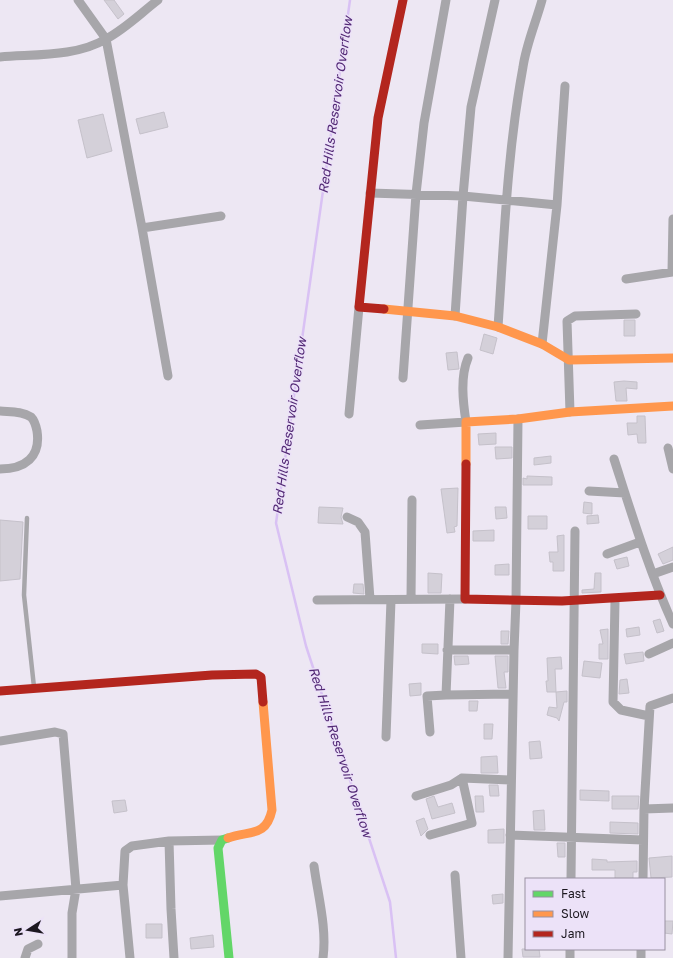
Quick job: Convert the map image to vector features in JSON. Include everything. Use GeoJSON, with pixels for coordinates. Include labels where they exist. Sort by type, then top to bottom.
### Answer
{"type":"FeatureCollection","features":[{"type":"Feature","properties":{"kind":"street"},"geometry":{"type":"LineString","coordinates":[[78,0],[106,39],[142,228],[168,376]]}},
{"type":"Feature","properties":{"kind":"street"},"geometry":{"type":"LineString","coordinates":[[0,57],[69,52],[106,39],[158,0]]}},
{"type":"Feature","properties":{"kind":"street"},"geometry":{"type":"LineString","coordinates":[[349,414],[378,118],[403,0]]}},
{"type":"Feature","properties":{"kind":"street"},"geometry":{"type":"LineString","coordinates":[[403,378],[416,194],[424,123],[446,0]]}},
{"type":"Feature","properties":{"kind":"street"},"geometry":{"type":"LineString","coordinates":[[455,316],[462,196],[471,107],[495,0]]}},
{"type":"Feature","properties":{"kind":"street"},"geometry":{"type":"LineString","coordinates":[[498,327],[507,200],[523,65],[542,0]]}},
{"type":"Feature","properties":{"kind":"street"},"geometry":{"type":"LineString","coordinates":[[542,344],[557,205],[565,86]]}},
{"type":"Feature","properties":{"kind":"street"},"geometry":{"type":"LineString","coordinates":[[370,193],[462,196],[557,205]]}},
{"type":"Feature","properties":{"kind":"street"},"geometry":{"type":"LineString","coordinates":[[142,228],[221,216]]}},
{"type":"Feature","properties":{"kind":"street"},"geometry":{"type":"LineString","coordinates":[[626,279],[672,272],[672,219]]}},
{"type":"Feature","properties":{"kind":"street"},"geometry":{"type":"LineString","coordinates":[[359,307],[407,310],[455,316],[498,327],[542,344],[569,360],[673,358]]}},
{"type":"Feature","properties":{"kind":"street"},"geometry":{"type":"LineString","coordinates":[[570,412],[569,360],[566,326],[570,318],[575,316],[636,314]]}},
{"type":"Feature","properties":{"kind":"street"},"geometry":{"type":"LineString","coordinates":[[465,599],[466,422],[463,391],[465,366],[468,358]]}},
{"type":"Feature","properties":{"kind":"street"},"geometry":{"type":"LineString","coordinates":[[420,425],[518,420],[570,412],[673,406]]}},
{"type":"Feature","properties":{"kind":"street"},"geometry":{"type":"LineString","coordinates":[[0,411],[21,412],[32,417],[36,426],[38,440],[36,450],[31,458],[21,466],[0,469]]}},
{"type":"Feature","properties":{"kind":"street"},"geometry":{"type":"LineString","coordinates":[[508,958],[516,601],[518,420]]}},
{"type":"Feature","properties":{"kind":"street"},"geometry":{"type":"LineString","coordinates":[[668,448],[673,469]]}},
{"type":"Feature","properties":{"kind":"street"},"geometry":{"type":"LineString","coordinates":[[614,460],[640,542],[660,595],[673,624]]}},
{"type":"Feature","properties":{"kind":"street"},"geometry":{"type":"LineString","coordinates":[[589,491],[625,493]]}},
{"type":"Feature","properties":{"kind":"street"},"geometry":{"type":"LineString","coordinates":[[411,599],[412,500]]}},
{"type":"Feature","properties":{"kind":"street"},"geometry":{"type":"LineString","coordinates":[[348,517],[358,522],[364,532],[370,599]]}},
{"type":"Feature","properties":{"kind":"street"},"geometry":{"type":"LineString","coordinates":[[572,878],[575,531]]}},
{"type":"Feature","properties":{"kind":"street"},"geometry":{"type":"LineString","coordinates":[[607,554],[640,542]]}},
{"type":"Feature","properties":{"kind":"street"},"geometry":{"type":"LineString","coordinates":[[653,574],[673,567]]}},
{"type":"Feature","properties":{"kind":"street"},"geometry":{"type":"LineString","coordinates":[[317,600],[450,598],[575,602],[615,601],[660,595]]}},
{"type":"Feature","properties":{"kind":"street"},"geometry":{"type":"LineString","coordinates":[[446,695],[450,598]]}},
{"type":"Feature","properties":{"kind":"street"},"geometry":{"type":"LineString","coordinates":[[386,737],[391,600]]}},
{"type":"Feature","properties":{"kind":"street"},"geometry":{"type":"LineString","coordinates":[[615,601],[613,702],[621,710],[649,716]]}},
{"type":"Feature","properties":{"kind":"street"},"geometry":{"type":"LineString","coordinates":[[649,654],[673,643]]}},
{"type":"Feature","properties":{"kind":"street"},"geometry":{"type":"LineString","coordinates":[[447,650],[514,650]]}},
{"type":"Feature","properties":{"kind":"street"},"geometry":{"type":"LineString","coordinates":[[0,692],[212,675],[256,674],[261,677],[271,802],[271,821],[267,827],[255,832],[227,837],[222,840],[170,841],[128,848],[123,856],[123,885],[130,958]]}},
{"type":"Feature","properties":{"kind":"street"},"geometry":{"type":"LineString","coordinates":[[430,732],[427,696],[513,694]]}},
{"type":"Feature","properties":{"kind":"street"},"geometry":{"type":"LineString","coordinates":[[643,878],[644,809],[650,706],[673,698]]}},
{"type":"Feature","properties":{"kind":"street"},"geometry":{"type":"LineString","coordinates":[[0,741],[54,732],[63,734],[76,889],[72,913],[72,957]]}},
{"type":"Feature","properties":{"kind":"street"},"geometry":{"type":"LineString","coordinates":[[416,796],[451,785],[462,778],[512,780]]}},
{"type":"Feature","properties":{"kind":"street"},"geometry":{"type":"LineString","coordinates":[[430,835],[472,823],[462,778]]}},
{"type":"Feature","properties":{"kind":"street"},"geometry":{"type":"LineString","coordinates":[[644,809],[673,808]]}},
{"type":"Feature","properties":{"kind":"street"},"geometry":{"type":"LineString","coordinates":[[510,835],[643,840]]}},
{"type":"Feature","properties":{"kind":"street"},"geometry":{"type":"LineString","coordinates":[[222,840],[218,848],[218,864],[229,958]]}},
{"type":"Feature","properties":{"kind":"street"},"geometry":{"type":"LineString","coordinates":[[170,841],[171,909],[174,958]]}},
{"type":"Feature","properties":{"kind":"street"},"geometry":{"type":"LineString","coordinates":[[314,866],[323,926],[325,947],[323,958]]}},
{"type":"Feature","properties":{"kind":"street"},"geometry":{"type":"LineString","coordinates":[[455,875],[461,958]]}},
{"type":"Feature","properties":{"kind":"street"},"geometry":{"type":"LineString","coordinates":[[0,896],[123,885]]}},
{"type":"Feature","properties":{"kind":"street"},"geometry":{"type":"LineString","coordinates":[[25,958],[28,949],[38,944]]}},
{"type":"Feature","properties":{"kind":"lane"},"geometry":{"type":"LineString","coordinates":[[27,518],[24,595],[34,689]]}},
{"type":"Feature","properties":{"kind":"building"},"geometry":{"type":"Polygon","coordinates":[[[104,0],[114,0],[124,14],[118,19],[104,0]]]}},
{"type":"Feature","properties":{"kind":"building"},"geometry":{"type":"Polygon","coordinates":[[[164,112],[168,127],[140,134],[136,119],[164,112]]]}},
{"type":"Feature","properties":{"kind":"building"},"geometry":{"type":"Polygon","coordinates":[[[103,114],[112,151],[87,158],[78,120],[103,114]]]}},
{"type":"Feature","properties":{"kind":"building"},"geometry":{"type":"Polygon","coordinates":[[[624,320],[635,320],[635,336],[624,336],[624,320]]]}},
{"type":"Feature","properties":{"kind":"building"},"geometry":{"type":"Polygon","coordinates":[[[484,334],[497,338],[493,354],[480,350],[484,334]]]}},
{"type":"Feature","properties":{"kind":"building"},"geometry":{"type":"Polygon","coordinates":[[[457,352],[459,369],[448,370],[446,353],[457,352]]]}},
{"type":"Feature","properties":{"kind":"building"},"geometry":{"type":"Polygon","coordinates":[[[614,382],[637,382],[637,389],[626,388],[627,401],[616,401],[614,382]]]}},
{"type":"Feature","properties":{"kind":"building"},"geometry":{"type":"Polygon","coordinates":[[[637,416],[645,416],[646,443],[638,443],[637,434],[628,435],[627,423],[637,423],[637,416]]]}},
{"type":"Feature","properties":{"kind":"building"},"geometry":{"type":"Polygon","coordinates":[[[496,433],[496,444],[479,445],[478,434],[496,433]]]}},
{"type":"Feature","properties":{"kind":"building"},"geometry":{"type":"Polygon","coordinates":[[[495,447],[512,447],[512,458],[496,459],[495,447]]]}},
{"type":"Feature","properties":{"kind":"building"},"geometry":{"type":"Polygon","coordinates":[[[551,456],[551,463],[534,465],[534,458],[551,456]]]}},
{"type":"Feature","properties":{"kind":"building"},"geometry":{"type":"Polygon","coordinates":[[[527,476],[552,477],[552,485],[523,485],[523,478],[527,479],[527,476]]]}},
{"type":"Feature","properties":{"kind":"building"},"geometry":{"type":"Polygon","coordinates":[[[458,488],[457,526],[454,527],[455,532],[447,533],[441,489],[458,488]]]}},
{"type":"Feature","properties":{"kind":"building"},"geometry":{"type":"Polygon","coordinates":[[[584,502],[592,503],[592,514],[583,513],[584,502]]]}},
{"type":"Feature","properties":{"kind":"building"},"geometry":{"type":"Polygon","coordinates":[[[319,507],[343,508],[341,517],[343,524],[318,523],[319,507]]]}},
{"type":"Feature","properties":{"kind":"building"},"geometry":{"type":"Polygon","coordinates":[[[495,507],[506,507],[507,518],[496,519],[495,507]]]}},
{"type":"Feature","properties":{"kind":"building"},"geometry":{"type":"Polygon","coordinates":[[[598,515],[599,523],[587,524],[587,516],[598,515]]]}},
{"type":"Feature","properties":{"kind":"building"},"geometry":{"type":"Polygon","coordinates":[[[528,516],[547,516],[547,529],[528,529],[528,516]]]}},
{"type":"Feature","properties":{"kind":"building"},"geometry":{"type":"Polygon","coordinates":[[[0,520],[23,522],[20,579],[0,581],[0,520]]]}},
{"type":"Feature","properties":{"kind":"building"},"geometry":{"type":"Polygon","coordinates":[[[494,530],[494,541],[473,541],[473,531],[494,530]]]}},
{"type":"Feature","properties":{"kind":"building"},"geometry":{"type":"Polygon","coordinates":[[[564,535],[564,571],[553,571],[553,562],[550,562],[549,552],[558,552],[557,536],[564,535]]]}},
{"type":"Feature","properties":{"kind":"building"},"geometry":{"type":"Polygon","coordinates":[[[673,547],[673,560],[663,564],[658,554],[673,547]]]}},
{"type":"Feature","properties":{"kind":"building"},"geometry":{"type":"Polygon","coordinates":[[[627,557],[629,566],[617,569],[614,560],[627,557]]]}},
{"type":"Feature","properties":{"kind":"building"},"geometry":{"type":"Polygon","coordinates":[[[509,564],[509,575],[495,575],[495,565],[509,564]]]}},
{"type":"Feature","properties":{"kind":"building"},"geometry":{"type":"Polygon","coordinates":[[[428,573],[442,574],[441,593],[428,593],[428,573]]]}},
{"type":"Feature","properties":{"kind":"building"},"geometry":{"type":"Polygon","coordinates":[[[595,573],[601,573],[601,592],[582,593],[582,590],[594,589],[595,573]]]}},
{"type":"Feature","properties":{"kind":"building"},"geometry":{"type":"Polygon","coordinates":[[[354,584],[363,584],[364,594],[353,593],[354,584]]]}},
{"type":"Feature","properties":{"kind":"building"},"geometry":{"type":"Polygon","coordinates":[[[660,619],[664,631],[657,633],[653,621],[660,619]]]}},
{"type":"Feature","properties":{"kind":"building"},"geometry":{"type":"Polygon","coordinates":[[[639,627],[640,635],[627,637],[626,629],[639,627]]]}},
{"type":"Feature","properties":{"kind":"building"},"geometry":{"type":"Polygon","coordinates":[[[608,629],[608,659],[599,659],[599,644],[603,644],[600,630],[608,629]]]}},
{"type":"Feature","properties":{"kind":"building"},"geometry":{"type":"Polygon","coordinates":[[[501,631],[509,631],[508,644],[501,644],[501,631]]]}},
{"type":"Feature","properties":{"kind":"building"},"geometry":{"type":"Polygon","coordinates":[[[422,644],[438,644],[438,654],[422,653],[422,644]]]}},
{"type":"Feature","properties":{"kind":"building"},"geometry":{"type":"Polygon","coordinates":[[[643,652],[644,661],[626,664],[624,654],[643,652]]]}},
{"type":"Feature","properties":{"kind":"building"},"geometry":{"type":"Polygon","coordinates":[[[454,656],[468,656],[469,664],[455,665],[454,656]]]}},
{"type":"Feature","properties":{"kind":"building"},"geometry":{"type":"Polygon","coordinates":[[[495,656],[508,656],[508,672],[504,672],[506,688],[498,688],[495,656]]]}},
{"type":"Feature","properties":{"kind":"building"},"geometry":{"type":"Polygon","coordinates":[[[561,657],[562,669],[555,669],[556,692],[547,692],[547,658],[561,657]]]}},
{"type":"Feature","properties":{"kind":"building"},"geometry":{"type":"Polygon","coordinates":[[[584,661],[602,663],[600,678],[582,676],[584,661]]]}},
{"type":"Feature","properties":{"kind":"building"},"geometry":{"type":"Polygon","coordinates":[[[627,679],[629,693],[619,694],[620,680],[627,679]]]}},
{"type":"Feature","properties":{"kind":"building"},"geometry":{"type":"Polygon","coordinates":[[[421,683],[421,695],[410,696],[409,684],[421,683]]]}},
{"type":"Feature","properties":{"kind":"building"},"geometry":{"type":"Polygon","coordinates":[[[567,691],[567,702],[564,702],[559,721],[557,718],[547,715],[549,707],[557,708],[556,692],[567,691]]]}},
{"type":"Feature","properties":{"kind":"building"},"geometry":{"type":"Polygon","coordinates":[[[469,701],[478,701],[477,711],[469,711],[469,701]]]}},
{"type":"Feature","properties":{"kind":"building"},"geometry":{"type":"Polygon","coordinates":[[[484,724],[493,724],[492,739],[484,739],[484,724]]]}},
{"type":"Feature","properties":{"kind":"building"},"geometry":{"type":"Polygon","coordinates":[[[540,741],[542,758],[530,759],[529,742],[540,741]]]}},
{"type":"Feature","properties":{"kind":"building"},"geometry":{"type":"Polygon","coordinates":[[[497,756],[498,773],[481,773],[481,757],[497,756]]]}},
{"type":"Feature","properties":{"kind":"building"},"geometry":{"type":"Polygon","coordinates":[[[489,785],[498,785],[499,796],[490,796],[489,785]]]}},
{"type":"Feature","properties":{"kind":"building"},"geometry":{"type":"Polygon","coordinates":[[[580,790],[609,791],[609,801],[580,800],[580,790]]]}},
{"type":"Feature","properties":{"kind":"building"},"geometry":{"type":"Polygon","coordinates":[[[434,796],[438,807],[452,803],[455,813],[432,819],[426,799],[434,796]]]}},
{"type":"Feature","properties":{"kind":"building"},"geometry":{"type":"Polygon","coordinates":[[[475,796],[483,796],[484,812],[476,812],[475,796]]]}},
{"type":"Feature","properties":{"kind":"building"},"geometry":{"type":"Polygon","coordinates":[[[612,796],[639,796],[638,809],[612,809],[612,796]]]}},
{"type":"Feature","properties":{"kind":"building"},"geometry":{"type":"Polygon","coordinates":[[[125,800],[127,811],[114,813],[112,801],[125,800]]]}},
{"type":"Feature","properties":{"kind":"building"},"geometry":{"type":"Polygon","coordinates":[[[544,810],[545,830],[534,830],[533,811],[544,810]]]}},
{"type":"Feature","properties":{"kind":"building"},"geometry":{"type":"Polygon","coordinates":[[[424,818],[428,829],[421,836],[416,821],[424,818]]]}},
{"type":"Feature","properties":{"kind":"building"},"geometry":{"type":"Polygon","coordinates":[[[610,822],[638,823],[638,834],[610,833],[610,822]]]}},
{"type":"Feature","properties":{"kind":"building"},"geometry":{"type":"Polygon","coordinates":[[[504,829],[504,843],[488,843],[488,830],[504,829]]]}},
{"type":"Feature","properties":{"kind":"building"},"geometry":{"type":"Polygon","coordinates":[[[557,843],[565,843],[565,857],[558,857],[557,843]]]}},
{"type":"Feature","properties":{"kind":"building"},"geometry":{"type":"Polygon","coordinates":[[[672,856],[672,877],[651,878],[649,858],[672,856]]]}},
{"type":"Feature","properties":{"kind":"building"},"geometry":{"type":"Polygon","coordinates":[[[592,859],[607,860],[607,862],[637,861],[637,872],[633,872],[633,878],[615,878],[615,870],[592,870],[592,859]]]}},
{"type":"Feature","properties":{"kind":"building"},"geometry":{"type":"Polygon","coordinates":[[[503,894],[503,903],[493,904],[492,895],[503,894]]]}},
{"type":"Feature","properties":{"kind":"building"},"geometry":{"type":"Polygon","coordinates":[[[665,921],[673,921],[672,934],[665,933],[665,921]]]}},
{"type":"Feature","properties":{"kind":"building"},"geometry":{"type":"Polygon","coordinates":[[[146,924],[162,924],[162,938],[146,938],[146,924]]]}},
{"type":"Feature","properties":{"kind":"building"},"geometry":{"type":"Polygon","coordinates":[[[213,935],[214,947],[191,949],[190,938],[213,935]]]}},
{"type":"Feature","properties":{"kind":"building"},"geometry":{"type":"Polygon","coordinates":[[[522,949],[539,950],[540,957],[523,957],[522,949]]]}},
{"type":"Feature","properties":{"kind":"waterway","name":"Red Hills Reservoir Overflow"},"geometry":{"type":"LineString","coordinates":[[350,0],[276,523],[306,646],[390,902],[396,958]]}},
{"type":"Feature","properties":{"kind":"traffic: fast"},"geometry":{"type":"LineString","coordinates":[[228,838],[222,840],[218,848],[229,958]]}},
{"type":"Feature","properties":{"kind":"traffic: slow"},"geometry":{"type":"LineString","coordinates":[[384,309],[455,316],[498,327],[542,344],[569,360],[673,358]]}},
{"type":"Feature","properties":{"kind":"traffic: slow"},"geometry":{"type":"LineString","coordinates":[[466,464],[466,422],[518,419],[570,412],[673,406]]}},
{"type":"Feature","properties":{"kind":"traffic: slow"},"geometry":{"type":"LineString","coordinates":[[228,838],[256,832],[261,829],[266,825],[272,810],[263,702]]}},
{"type":"Feature","properties":{"kind":"traffic: jam"},"geometry":{"type":"LineString","coordinates":[[384,309],[359,307],[378,118],[403,0]]}},
{"type":"Feature","properties":{"kind":"traffic: jam"},"geometry":{"type":"LineString","coordinates":[[466,464],[465,599],[562,601],[660,595]]}},
{"type":"Feature","properties":{"kind":"traffic: jam"},"geometry":{"type":"LineString","coordinates":[[0,691],[212,675],[256,674],[261,677],[263,702]]}}]}
